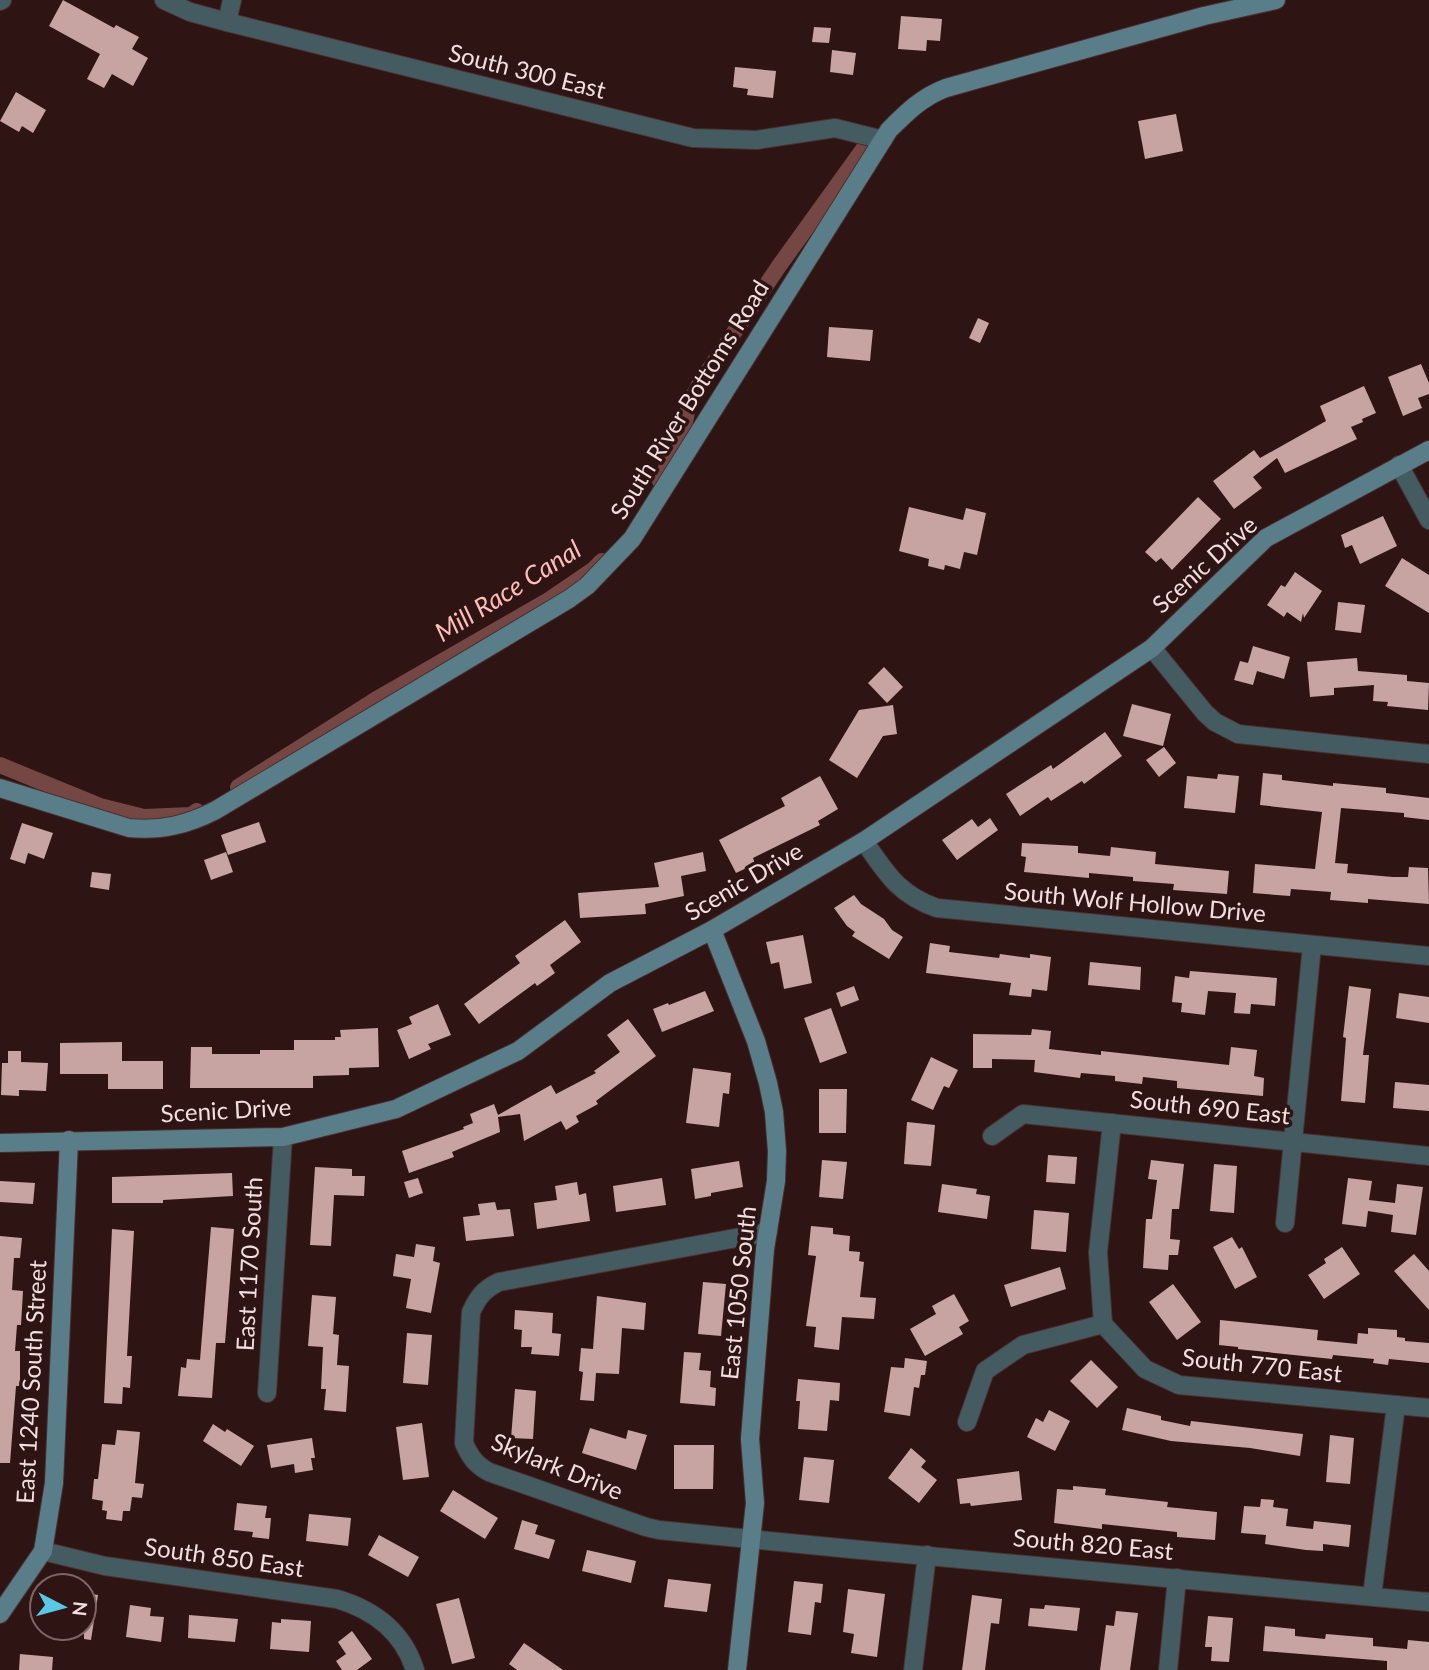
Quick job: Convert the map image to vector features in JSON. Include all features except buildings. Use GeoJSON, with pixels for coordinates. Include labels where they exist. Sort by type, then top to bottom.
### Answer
{"type":"FeatureCollection","features":[{"type":"Feature","properties":{"kind":"street","name":"South 300 East"},"geometry":{"type":"LineString","coordinates":[[164,0],[190,12],[226,22],[693,138],[757,140],[835,128],[883,140]]}},
{"type":"Feature","properties":{"kind":"street"},"geometry":{"type":"LineString","coordinates":[[226,22],[232,0]]}},
{"type":"Feature","properties":{"kind":"street","name":"South River Bottoms Road"},"geometry":{"type":"LineString","coordinates":[[0,788],[129,828],[147,830],[183,824],[216,810],[569,599],[587,586],[618,556],[644,521],[889,130],[911,108],[922,99],[946,88],[1204,16],[1276,0]]}},
{"type":"Feature","properties":{"kind":"street","name":"Scenic Drive"},"geometry":{"type":"LineString","coordinates":[[0,1143],[283,1137],[397,1109],[518,1051],[610,983],[712,930],[864,841],[1152,648],[1266,538],[1429,450]]}},
{"type":"Feature","properties":{"kind":"street"},"geometry":{"type":"LineString","coordinates":[[1399,465],[1429,520]]}},
{"type":"Feature","properties":{"kind":"street"},"geometry":{"type":"LineString","coordinates":[[1152,648],[1205,713],[1226,729],[1238,734],[1429,754]]}},
{"type":"Feature","properties":{"kind":"street","name":"South Wolf Hollow Drive"},"geometry":{"type":"LineString","coordinates":[[864,841],[893,882],[913,898],[937,908],[1429,956]]}},
{"type":"Feature","properties":{"kind":"street","name":"East 1050 South"},"geometry":{"type":"LineString","coordinates":[[712,930],[756,1041],[774,1112],[777,1151],[750,1439],[755,1503],[737,1670]]}},
{"type":"Feature","properties":{"kind":"street"},"geometry":{"type":"LineString","coordinates":[[1285,1223],[1312,945]]}},
{"type":"Feature","properties":{"kind":"street","name":"South 690 East"},"geometry":{"type":"LineString","coordinates":[[992,1136],[1023,1114],[1429,1156]]}},
{"type":"Feature","properties":{"kind":"street"},"geometry":{"type":"LineString","coordinates":[[967,1422],[985,1371],[1023,1345],[1103,1324],[1098,1252],[1112,1123]]}},
{"type":"Feature","properties":{"kind":"street","name":"East 1170 South"},"geometry":{"type":"LineString","coordinates":[[267,1393],[283,1137]]}},
{"type":"Feature","properties":{"kind":"street","name":"East 1240 South Street"},"geometry":{"type":"LineString","coordinates":[[0,1614],[43,1551],[54,1483],[69,1140]]}},
{"type":"Feature","properties":{"kind":"street","name":"Skylark Drive"},"geometry":{"type":"LineString","coordinates":[[752,1540],[646,1527],[489,1472],[477,1465],[464,1443],[471,1312],[478,1296],[488,1287],[499,1282],[768,1232]]}},
{"type":"Feature","properties":{"kind":"street","name":"South 770 East"},"geometry":{"type":"LineString","coordinates":[[1103,1324],[1145,1369],[1179,1385],[1429,1408]]}},
{"type":"Feature","properties":{"kind":"street"},"geometry":{"type":"LineString","coordinates":[[1372,1596],[1396,1405]]}},
{"type":"Feature","properties":{"kind":"street","name":"South 820 East"},"geometry":{"type":"LineString","coordinates":[[752,1540],[1429,1602]]}},
{"type":"Feature","properties":{"kind":"street","name":"South 850 East"},"geometry":{"type":"LineString","coordinates":[[43,1551],[105,1566],[337,1599],[367,1611],[392,1630],[408,1651],[415,1670]]}},
{"type":"Feature","properties":{"kind":"street"},"geometry":{"type":"LineString","coordinates":[[913,1670],[928,1555]]}},
{"type":"Feature","properties":{"kind":"street"},"geometry":{"type":"LineString","coordinates":[[1168,1670],[1177,1578]]}},
{"type":"Feature","properties":{"kind":"waterway","name":"Mill Race Canal"},"geometry":{"type":"LineString","coordinates":[[660,481],[682,435],[689,404],[700,383],[779,266],[864,148]]}},
{"type":"Feature","properties":{"kind":"waterway","name":"Mill Race Canal"},"geometry":{"type":"LineString","coordinates":[[238,787],[375,700],[547,601],[602,561]]}},
{"type":"Feature","properties":{"kind":"waterway","name":"Mill Race Canal"},"geometry":{"type":"LineString","coordinates":[[0,765],[100,806],[144,817],[191,815],[197,811]]}}]}
